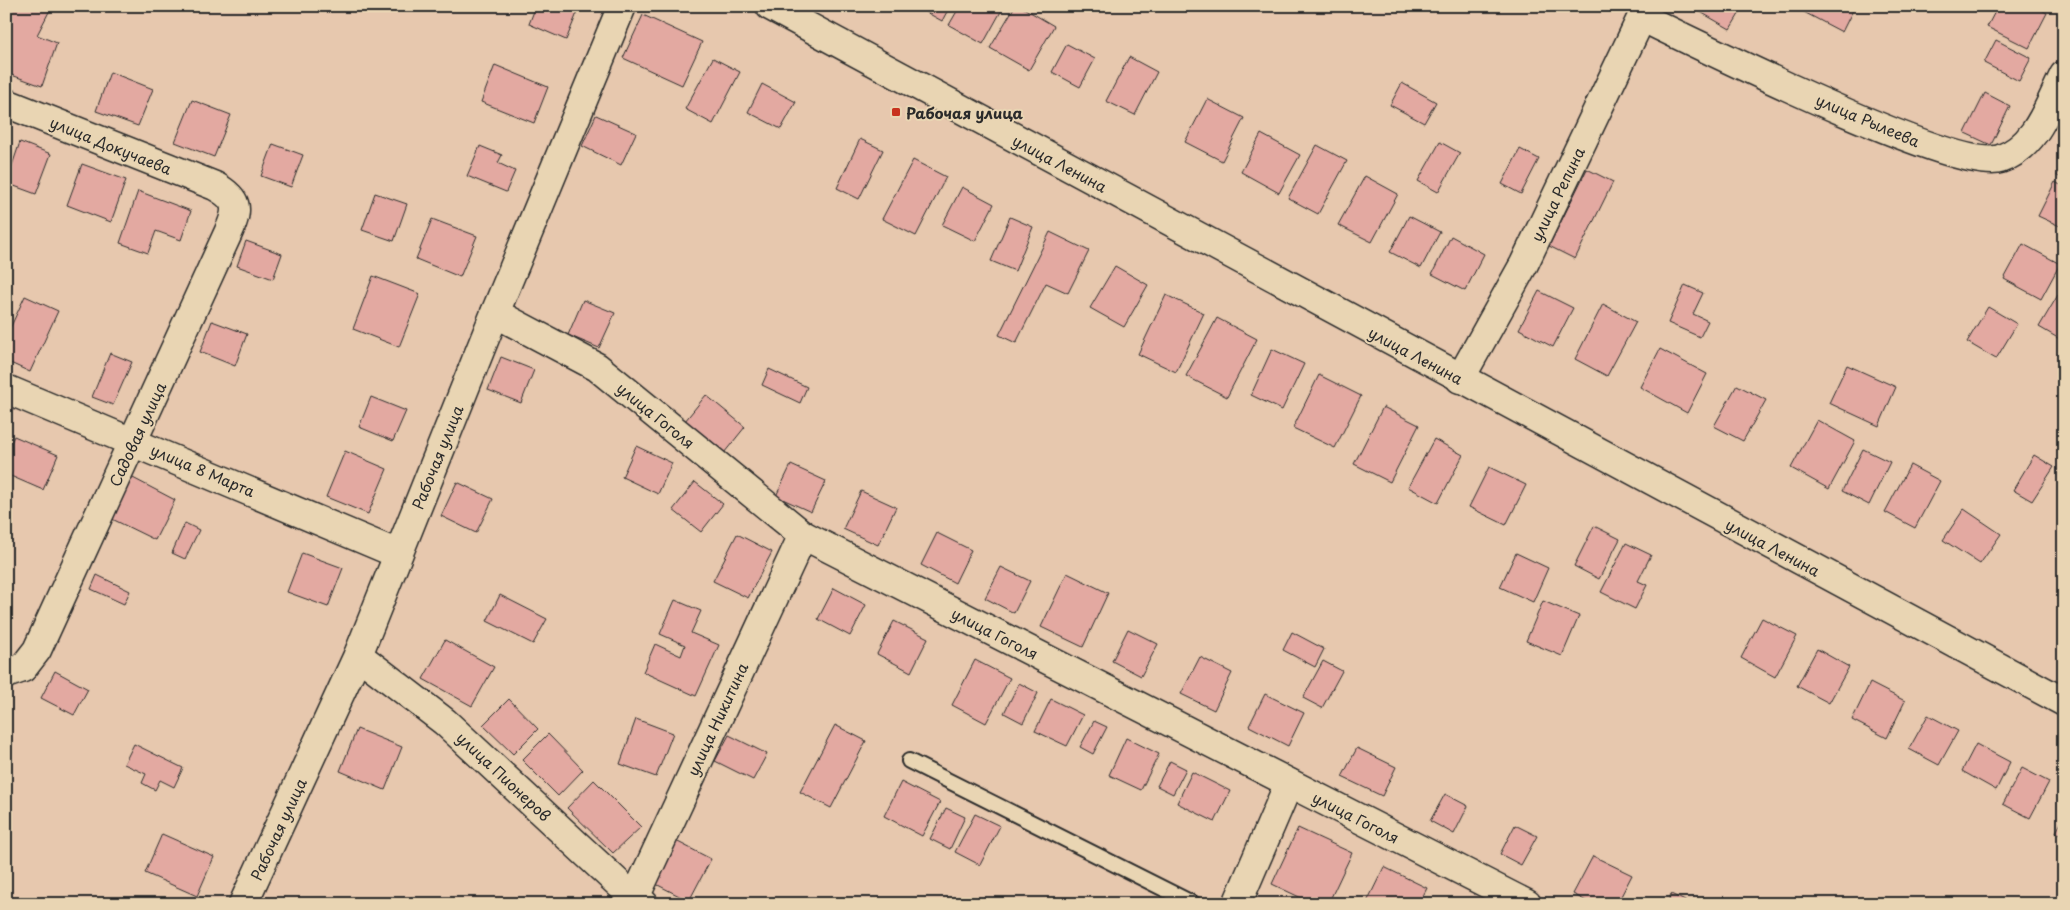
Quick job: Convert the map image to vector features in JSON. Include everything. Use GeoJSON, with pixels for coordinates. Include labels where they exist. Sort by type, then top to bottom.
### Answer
{"type":"FeatureCollection","features":[{"type":"Feature","properties":{"kind":"street","name":"Рабочая улица"},"geometry":{"type":"LineString","coordinates":[[244,904],[358,655],[495,312],[622,6]]}},
{"type":"Feature","properties":{"kind":"street","name":"улица Ленина"},"geometry":{"type":"LineString","coordinates":[[770,6],[1460,379],[2064,702]]}},
{"type":"Feature","properties":{"kind":"street","name":"улица Репина"},"geometry":{"type":"LineString","coordinates":[[1460,379],[1524,264],[1645,12]]}},
{"type":"Feature","properties":{"kind":"street","name":"улица Рылеева"},"geometry":{"type":"LineString","coordinates":[[1645,12],[1846,112],[1925,145],[1966,157],[1998,160],[2022,148],[2038,127],[2064,75]]}},
{"type":"Feature","properties":{"kind":"street","name":"улица Докучаева"},"geometry":{"type":"LineString","coordinates":[[6,103],[215,186]]}},
{"type":"Feature","properties":{"kind":"street","name":"Садовая улица"},"geometry":{"type":"LineString","coordinates":[[6,674],[23,668],[36,650],[134,441],[233,221],[236,210],[234,202],[227,193],[215,186]]}},
{"type":"Feature","properties":{"kind":"street","name":"улица Гоголя"},"geometry":{"type":"LineString","coordinates":[[495,312],[597,366],[803,535],[1527,904]]}},
{"type":"Feature","properties":{"kind":"street","name":"улица 8 Марта"},"geometry":{"type":"LineString","coordinates":[[6,389],[134,441],[398,554]]}},
{"type":"Feature","properties":{"kind":"street","name":"улица Никитина"},"geometry":{"type":"LineString","coordinates":[[637,902],[803,535]]}},
{"type":"Feature","properties":{"kind":"street","name":"улица Пионеров"},"geometry":{"type":"LineString","coordinates":[[358,655],[445,722],[637,902]]}},
{"type":"Feature","properties":{"kind":"street"},"geometry":{"type":"LineString","coordinates":[[1237,904],[1289,783]]}},
{"type":"Feature","properties":{"kind":"lane"},"geometry":{"type":"LineString","coordinates":[[909,761],[1194,904]]}},
{"type":"Feature","properties":{"kind":"building"},"geometry":{"type":"Polygon","coordinates":[[[13,6],[52,6],[37,35],[57,43],[42,86],[6,73],[6,17],[13,6]]]}},
{"type":"Feature","properties":{"kind":"building"},"geometry":{"type":"Polygon","coordinates":[[[536,6],[580,6],[566,40],[529,24],[536,6]]]}},
{"type":"Feature","properties":{"kind":"building"},"geometry":{"type":"Polygon","coordinates":[[[915,6],[950,6],[942,21],[915,6]]]}},
{"type":"Feature","properties":{"kind":"building"},"geometry":{"type":"Polygon","coordinates":[[[960,6],[1004,6],[983,44],[949,25],[960,6]]]}},
{"type":"Feature","properties":{"kind":"building"},"geometry":{"type":"Polygon","coordinates":[[[1015,6],[1020,6],[1054,26],[1029,70],[990,48],[1015,6]]]}},
{"type":"Feature","properties":{"kind":"building"},"geometry":{"type":"Polygon","coordinates":[[[1699,6],[1744,6],[1730,29],[1697,10],[1699,6]]]}},
{"type":"Feature","properties":{"kind":"building"},"geometry":{"type":"Polygon","coordinates":[[[1802,6],[1846,6],[1853,10],[1842,32],[1800,10],[1802,6]]]}},
{"type":"Feature","properties":{"kind":"building"},"geometry":{"type":"Polygon","coordinates":[[[1998,6],[2034,6],[2047,13],[2029,48],[1987,27],[1998,6]]]}},
{"type":"Feature","properties":{"kind":"building"},"geometry":{"type":"Polygon","coordinates":[[[643,15],[702,42],[682,85],[623,58],[643,15]]]}},
{"type":"Feature","properties":{"kind":"building"},"geometry":{"type":"Polygon","coordinates":[[[1996,40],[2031,58],[2019,81],[1984,63],[1996,40]]]}},
{"type":"Feature","properties":{"kind":"building"},"geometry":{"type":"Polygon","coordinates":[[[1067,44],[1095,59],[1080,87],[1052,72],[1067,44]]]}},
{"type":"Feature","properties":{"kind":"building"},"geometry":{"type":"Polygon","coordinates":[[[1129,57],[1157,72],[1135,115],[1106,101],[1129,57]]]}},
{"type":"Feature","properties":{"kind":"building"},"geometry":{"type":"Polygon","coordinates":[[[713,58],[740,72],[713,124],[685,109],[713,58]]]}},
{"type":"Feature","properties":{"kind":"building"},"geometry":{"type":"Polygon","coordinates":[[[495,65],[548,87],[534,123],[481,102],[495,65]]]}},
{"type":"Feature","properties":{"kind":"building"},"geometry":{"type":"Polygon","coordinates":[[[110,72],[153,89],[138,126],[96,111],[110,72]]]}},
{"type":"Feature","properties":{"kind":"building"},"geometry":{"type":"Polygon","coordinates":[[[1402,83],[1436,102],[1424,123],[1390,105],[1402,83]]]}},
{"type":"Feature","properties":{"kind":"building"},"geometry":{"type":"Polygon","coordinates":[[[762,84],[796,102],[781,129],[748,112],[762,84]]]}},
{"type":"Feature","properties":{"kind":"building"},"geometry":{"type":"Polygon","coordinates":[[[1985,93],[2010,106],[1991,145],[1965,133],[1985,93]]]}},
{"type":"Feature","properties":{"kind":"building"},"geometry":{"type":"Polygon","coordinates":[[[1207,99],[1244,118],[1222,161],[1185,142],[1207,99]]]}},
{"type":"Feature","properties":{"kind":"building"},"geometry":{"type":"Polygon","coordinates":[[[192,100],[231,115],[214,157],[175,142],[192,100]]]}},
{"type":"Feature","properties":{"kind":"building"},"geometry":{"type":"Polygon","coordinates":[[[596,115],[636,133],[621,165],[582,146],[596,115]]]}},
{"type":"Feature","properties":{"kind":"building"},"geometry":{"type":"Polygon","coordinates":[[[1261,134],[1300,155],[1279,193],[1241,172],[1261,134]]]}},
{"type":"Feature","properties":{"kind":"building"},"geometry":{"type":"Polygon","coordinates":[[[860,139],[883,150],[859,199],[837,188],[860,139]]]}},
{"type":"Feature","properties":{"kind":"building"},"geometry":{"type":"Polygon","coordinates":[[[20,142],[51,154],[36,194],[6,183],[20,142]]]}},
{"type":"Feature","properties":{"kind":"building"},"geometry":{"type":"Polygon","coordinates":[[[1440,142],[1460,153],[1438,192],[1418,181],[1440,142]]]}},
{"type":"Feature","properties":{"kind":"building"},"geometry":{"type":"Polygon","coordinates":[[[273,144],[303,155],[291,187],[261,176],[273,144]]]}},
{"type":"Feature","properties":{"kind":"building"},"geometry":{"type":"Polygon","coordinates":[[[1317,145],[1347,161],[1318,214],[1288,198],[1317,145]]]}},
{"type":"Feature","properties":{"kind":"building"},"geometry":{"type":"Polygon","coordinates":[[[480,146],[502,155],[498,163],[515,171],[506,192],[467,176],[480,146]]]}},
{"type":"Feature","properties":{"kind":"building"},"geometry":{"type":"Polygon","coordinates":[[[1520,149],[1539,159],[1521,194],[1502,184],[1520,149]]]}},
{"type":"Feature","properties":{"kind":"building"},"geometry":{"type":"Polygon","coordinates":[[[913,160],[946,177],[916,236],[882,219],[913,160]]]}},
{"type":"Feature","properties":{"kind":"building"},"geometry":{"type":"Polygon","coordinates":[[[2064,162],[2064,179],[2057,176],[2064,162]]]}},
{"type":"Feature","properties":{"kind":"building"},"geometry":{"type":"Polygon","coordinates":[[[82,164],[126,180],[111,222],[67,205],[82,164]]]}},
{"type":"Feature","properties":{"kind":"building"},"geometry":{"type":"Polygon","coordinates":[[[1587,169],[1613,182],[1575,259],[1549,246],[1587,169]]]}},
{"type":"Feature","properties":{"kind":"building"},"geometry":{"type":"Polygon","coordinates":[[[1365,176],[1398,194],[1372,242],[1338,225],[1365,176]]]}},
{"type":"Feature","properties":{"kind":"building"},"geometry":{"type":"Polygon","coordinates":[[[2055,182],[2064,187],[2064,228],[2038,216],[2055,182]]]}},
{"type":"Feature","properties":{"kind":"building"},"geometry":{"type":"Polygon","coordinates":[[[962,187],[994,204],[975,241],[942,225],[962,187]]]}},
{"type":"Feature","properties":{"kind":"building"},"geometry":{"type":"Polygon","coordinates":[[[138,191],[191,211],[181,240],[156,231],[148,253],[120,243],[138,191]]]}},
{"type":"Feature","properties":{"kind":"building"},"geometry":{"type":"Polygon","coordinates":[[[375,193],[407,204],[394,241],[362,230],[375,193]]]}},
{"type":"Feature","properties":{"kind":"building"},"geometry":{"type":"Polygon","coordinates":[[[1409,216],[1440,232],[1421,268],[1390,252],[1409,216]]]}},
{"type":"Feature","properties":{"kind":"building"},"geometry":{"type":"Polygon","coordinates":[[[1010,217],[1033,227],[1015,271],[991,261],[1010,217]]]}},
{"type":"Feature","properties":{"kind":"building"},"geometry":{"type":"Polygon","coordinates":[[[432,219],[477,236],[460,277],[416,259],[432,219]]]}},
{"type":"Feature","properties":{"kind":"building"},"geometry":{"type":"Polygon","coordinates":[[[1050,232],[1089,251],[1068,293],[1046,283],[1016,343],[999,335],[1050,232]]]}},
{"type":"Feature","properties":{"kind":"building"},"geometry":{"type":"Polygon","coordinates":[[[1451,236],[1484,254],[1465,291],[1432,274],[1451,236]]]}},
{"type":"Feature","properties":{"kind":"building"},"geometry":{"type":"Polygon","coordinates":[[[246,241],[282,254],[273,279],[237,266],[246,241]]]}},
{"type":"Feature","properties":{"kind":"building"},"geometry":{"type":"Polygon","coordinates":[[[2023,244],[2060,264],[2041,299],[2004,279],[2023,244]]]}},
{"type":"Feature","properties":{"kind":"building"},"geometry":{"type":"Polygon","coordinates":[[[1115,266],[1148,285],[1124,327],[1090,308],[1115,266]]]}},
{"type":"Feature","properties":{"kind":"building"},"geometry":{"type":"Polygon","coordinates":[[[373,276],[420,294],[399,347],[353,329],[373,276]]]}},
{"type":"Feature","properties":{"kind":"building"},"geometry":{"type":"Polygon","coordinates":[[[1685,285],[1703,293],[1693,314],[1708,321],[1700,337],[1668,323],[1685,285]]]}},
{"type":"Feature","properties":{"kind":"building"},"geometry":{"type":"Polygon","coordinates":[[[1539,291],[1573,308],[1553,347],[1519,329],[1539,291]]]}},
{"type":"Feature","properties":{"kind":"building"},"geometry":{"type":"Polygon","coordinates":[[[1166,295],[1204,313],[1176,372],[1138,354],[1166,295]]]}},
{"type":"Feature","properties":{"kind":"building"},"geometry":{"type":"Polygon","coordinates":[[[2058,295],[2064,299],[2063,341],[2039,327],[2058,295]]]}},
{"type":"Feature","properties":{"kind":"building"},"geometry":{"type":"Polygon","coordinates":[[[25,296],[58,311],[30,372],[6,361],[6,337],[25,296]]]}},
{"type":"Feature","properties":{"kind":"building"},"geometry":{"type":"Polygon","coordinates":[[[583,300],[615,313],[599,348],[568,335],[583,300]]]}},
{"type":"Feature","properties":{"kind":"building"},"geometry":{"type":"Polygon","coordinates":[[[1603,304],[1636,322],[1607,376],[1575,359],[1603,304]]]}},
{"type":"Feature","properties":{"kind":"building"},"geometry":{"type":"Polygon","coordinates":[[[1988,307],[2017,324],[1996,359],[1967,342],[1988,307]]]}},
{"type":"Feature","properties":{"kind":"building"},"geometry":{"type":"Polygon","coordinates":[[[1217,318],[1257,339],[1227,397],[1186,376],[1217,318]]]}},
{"type":"Feature","properties":{"kind":"building"},"geometry":{"type":"Polygon","coordinates":[[[212,321],[247,334],[235,366],[200,352],[212,321]]]}},
{"type":"Feature","properties":{"kind":"building"},"geometry":{"type":"Polygon","coordinates":[[[1272,349],[1304,364],[1282,410],[1251,395],[1272,349]]]}},
{"type":"Feature","properties":{"kind":"building"},"geometry":{"type":"Polygon","coordinates":[[[1660,349],[1707,374],[1687,413],[1640,387],[1660,349]]]}},
{"type":"Feature","properties":{"kind":"building"},"geometry":{"type":"Polygon","coordinates":[[[110,353],[132,362],[113,405],[92,397],[110,353]]]}},
{"type":"Feature","properties":{"kind":"building"},"geometry":{"type":"Polygon","coordinates":[[[501,357],[534,370],[521,403],[488,390],[501,357]]]}},
{"type":"Feature","properties":{"kind":"building"},"geometry":{"type":"Polygon","coordinates":[[[1847,365],[1896,387],[1879,426],[1829,403],[1847,365]]]}},
{"type":"Feature","properties":{"kind":"building"},"geometry":{"type":"Polygon","coordinates":[[[769,369],[807,387],[800,403],[762,385],[769,369]]]}},
{"type":"Feature","properties":{"kind":"building"},"geometry":{"type":"Polygon","coordinates":[[[1319,375],[1361,396],[1335,448],[1293,428],[1319,375]]]}},
{"type":"Feature","properties":{"kind":"building"},"geometry":{"type":"Polygon","coordinates":[[[1737,385],[1766,400],[1743,441],[1714,426],[1737,385]]]}},
{"type":"Feature","properties":{"kind":"building"},"geometry":{"type":"Polygon","coordinates":[[[706,395],[745,427],[724,453],[685,421],[706,395]]]}},
{"type":"Feature","properties":{"kind":"building"},"geometry":{"type":"Polygon","coordinates":[[[371,397],[406,411],[393,441],[359,427],[371,397]]]}},
{"type":"Feature","properties":{"kind":"building"},"geometry":{"type":"Polygon","coordinates":[[[1383,407],[1419,425],[1390,482],[1354,464],[1383,407]]]}},
{"type":"Feature","properties":{"kind":"building"},"geometry":{"type":"Polygon","coordinates":[[[1817,420],[1855,441],[1829,489],[1791,468],[1817,420]]]}},
{"type":"Feature","properties":{"kind":"building"},"geometry":{"type":"Polygon","coordinates":[[[14,436],[58,455],[43,490],[6,474],[6,453],[14,436]]]}},
{"type":"Feature","properties":{"kind":"building"},"geometry":{"type":"Polygon","coordinates":[[[1434,439],[1463,455],[1438,503],[1408,487],[1434,439]]]}},
{"type":"Feature","properties":{"kind":"building"},"geometry":{"type":"Polygon","coordinates":[[[636,446],[672,463],[658,494],[622,477],[636,446]]]}},
{"type":"Feature","properties":{"kind":"building"},"geometry":{"type":"Polygon","coordinates":[[[1863,449],[1890,462],[1869,505],[1842,491],[1863,449]]]}},
{"type":"Feature","properties":{"kind":"building"},"geometry":{"type":"Polygon","coordinates":[[[345,451],[387,469],[368,514],[326,497],[345,451]]]}},
{"type":"Feature","properties":{"kind":"building"},"geometry":{"type":"Polygon","coordinates":[[[2034,455],[2054,467],[2032,501],[2013,490],[2034,455]]]}},
{"type":"Feature","properties":{"kind":"building"},"geometry":{"type":"Polygon","coordinates":[[[791,465],[826,481],[811,512],[776,496],[791,465]]]}},
{"type":"Feature","properties":{"kind":"building"},"geometry":{"type":"Polygon","coordinates":[[[1910,465],[1940,481],[1915,528],[1885,512],[1910,465]]]}},
{"type":"Feature","properties":{"kind":"building"},"geometry":{"type":"Polygon","coordinates":[[[1489,467],[1526,485],[1506,525],[1469,507],[1489,467]]]}},
{"type":"Feature","properties":{"kind":"building"},"geometry":{"type":"Polygon","coordinates":[[[131,477],[175,500],[155,540],[110,518],[131,477]]]}},
{"type":"Feature","properties":{"kind":"building"},"geometry":{"type":"Polygon","coordinates":[[[457,482],[493,499],[476,533],[441,516],[457,482]]]}},
{"type":"Feature","properties":{"kind":"building"},"geometry":{"type":"Polygon","coordinates":[[[695,482],[723,504],[701,532],[673,510],[695,482]]]}},
{"type":"Feature","properties":{"kind":"building"},"geometry":{"type":"Polygon","coordinates":[[[861,491],[896,507],[878,545],[843,529],[861,491]]]}},
{"type":"Feature","properties":{"kind":"building"},"geometry":{"type":"Polygon","coordinates":[[[1964,509],[2001,534],[1980,564],[1943,540],[1964,509]]]}},
{"type":"Feature","properties":{"kind":"building"},"geometry":{"type":"Polygon","coordinates":[[[185,523],[199,530],[185,559],[172,553],[185,523]]]}},
{"type":"Feature","properties":{"kind":"building"},"geometry":{"type":"Polygon","coordinates":[[[1594,526],[1620,539],[1599,579],[1574,566],[1594,526]]]}},
{"type":"Feature","properties":{"kind":"building"},"geometry":{"type":"Polygon","coordinates":[[[937,533],[971,550],[955,583],[921,565],[937,533]]]}},
{"type":"Feature","properties":{"kind":"building"},"geometry":{"type":"Polygon","coordinates":[[[737,534],[772,552],[748,598],[713,581],[737,534]]]}},
{"type":"Feature","properties":{"kind":"building"},"geometry":{"type":"Polygon","coordinates":[[[1626,543],[1651,555],[1638,581],[1647,585],[1635,609],[1601,592],[1626,543]]]}},
{"type":"Feature","properties":{"kind":"building"},"geometry":{"type":"Polygon","coordinates":[[[302,553],[343,568],[328,607],[287,592],[302,553]]]}},
{"type":"Feature","properties":{"kind":"building"},"geometry":{"type":"Polygon","coordinates":[[[1516,553],[1548,568],[1533,602],[1500,587],[1516,553]]]}},
{"type":"Feature","properties":{"kind":"building"},"geometry":{"type":"Polygon","coordinates":[[[1001,567],[1030,581],[1014,613],[985,598],[1001,567]]]}},
{"type":"Feature","properties":{"kind":"building"},"geometry":{"type":"Polygon","coordinates":[[[1067,573],[1108,593],[1083,647],[1041,627],[1067,573]]]}},
{"type":"Feature","properties":{"kind":"building"},"geometry":{"type":"Polygon","coordinates":[[[97,575],[130,591],[124,604],[91,589],[97,575]]]}},
{"type":"Feature","properties":{"kind":"building"},"geometry":{"type":"Polygon","coordinates":[[[834,588],[866,605],[850,636],[818,619],[834,588]]]}},
{"type":"Feature","properties":{"kind":"building"},"geometry":{"type":"Polygon","coordinates":[[[500,595],[547,619],[533,644],[487,621],[500,595]]]}},
{"type":"Feature","properties":{"kind":"building"},"geometry":{"type":"Polygon","coordinates":[[[675,600],[701,611],[691,633],[719,645],[696,696],[643,672],[655,644],[681,656],[685,645],[660,634],[675,600]]]}},
{"type":"Feature","properties":{"kind":"building"},"geometry":{"type":"Polygon","coordinates":[[[1543,601],[1579,616],[1562,656],[1526,641],[1543,601]]]}},
{"type":"Feature","properties":{"kind":"building"},"geometry":{"type":"Polygon","coordinates":[[[1762,618],[1797,636],[1775,677],[1741,658],[1762,618]]]}},
{"type":"Feature","properties":{"kind":"building"},"geometry":{"type":"Polygon","coordinates":[[[894,621],[928,638],[911,672],[877,654],[894,621]]]}},
{"type":"Feature","properties":{"kind":"building"},"geometry":{"type":"Polygon","coordinates":[[[1128,629],[1158,644],[1141,676],[1112,661],[1128,629]]]}},
{"type":"Feature","properties":{"kind":"building"},"geometry":{"type":"Polygon","coordinates":[[[1292,632],[1324,649],[1315,667],[1283,650],[1292,632]]]}},
{"type":"Feature","properties":{"kind":"building"},"geometry":{"type":"Polygon","coordinates":[[[445,640],[494,667],[472,706],[423,679],[445,640]]]}},
{"type":"Feature","properties":{"kind":"building"},"geometry":{"type":"Polygon","coordinates":[[[1817,649],[1849,667],[1829,703],[1797,686],[1817,649]]]}},
{"type":"Feature","properties":{"kind":"building"},"geometry":{"type":"Polygon","coordinates":[[[1200,657],[1232,673],[1214,710],[1181,694],[1200,657]]]}},
{"type":"Feature","properties":{"kind":"building"},"geometry":{"type":"Polygon","coordinates":[[[975,660],[1010,678],[986,723],[952,705],[975,660]]]}},
{"type":"Feature","properties":{"kind":"building"},"geometry":{"type":"Polygon","coordinates":[[[1323,661],[1342,671],[1322,708],[1303,698],[1323,661]]]}},
{"type":"Feature","properties":{"kind":"building"},"geometry":{"type":"Polygon","coordinates":[[[55,671],[88,689],[74,715],[41,698],[55,671]]]}},
{"type":"Feature","properties":{"kind":"building"},"geometry":{"type":"Polygon","coordinates":[[[1019,683],[1038,693],[1023,723],[1004,713],[1019,683]]]}},
{"type":"Feature","properties":{"kind":"building"},"geometry":{"type":"Polygon","coordinates":[[[1870,683],[1905,701],[1887,738],[1852,720],[1870,683]]]}},
{"type":"Feature","properties":{"kind":"building"},"geometry":{"type":"Polygon","coordinates":[[[1265,694],[1304,713],[1288,746],[1249,726],[1265,694]]]}},
{"type":"Feature","properties":{"kind":"building"},"geometry":{"type":"Polygon","coordinates":[[[509,699],[538,729],[513,754],[483,725],[509,699]]]}},
{"type":"Feature","properties":{"kind":"building"},"geometry":{"type":"Polygon","coordinates":[[[1051,699],[1083,715],[1067,746],[1035,731],[1051,699]]]}},
{"type":"Feature","properties":{"kind":"building"},"geometry":{"type":"Polygon","coordinates":[[[1928,715],[1958,731],[1939,765],[1909,749],[1928,715]]]}},
{"type":"Feature","properties":{"kind":"building"},"geometry":{"type":"Polygon","coordinates":[[[636,719],[673,733],[656,777],[620,764],[636,719]]]}},
{"type":"Feature","properties":{"kind":"building"},"geometry":{"type":"Polygon","coordinates":[[[1094,721],[1107,727],[1093,754],[1080,747],[1094,721]]]}},
{"type":"Feature","properties":{"kind":"building"},"geometry":{"type":"Polygon","coordinates":[[[835,725],[866,741],[831,808],[800,792],[835,725]]]}},
{"type":"Feature","properties":{"kind":"building"},"geometry":{"type":"Polygon","coordinates":[[[357,729],[402,747],[385,790],[340,771],[357,729]]]}},
{"type":"Feature","properties":{"kind":"building"},"geometry":{"type":"Polygon","coordinates":[[[548,734],[583,770],[558,796],[522,760],[548,734]]]}},
{"type":"Feature","properties":{"kind":"building"},"geometry":{"type":"Polygon","coordinates":[[[729,735],[767,754],[753,780],[715,761],[729,735]]]}},
{"type":"Feature","properties":{"kind":"building"},"geometry":{"type":"Polygon","coordinates":[[[1126,738],[1159,754],[1141,790],[1109,775],[1126,738]]]}},
{"type":"Feature","properties":{"kind":"building"},"geometry":{"type":"Polygon","coordinates":[[[134,744],[183,768],[174,787],[160,780],[155,790],[142,783],[146,774],[124,764],[134,744]]]}},
{"type":"Feature","properties":{"kind":"building"},"geometry":{"type":"Polygon","coordinates":[[[1976,744],[2010,762],[1996,790],[1962,771],[1976,744]]]}},
{"type":"Feature","properties":{"kind":"building"},"geometry":{"type":"Polygon","coordinates":[[[1357,748],[1396,767],[1382,796],[1342,777],[1357,748]]]}},
{"type":"Feature","properties":{"kind":"building"},"geometry":{"type":"Polygon","coordinates":[[[1170,761],[1186,769],[1173,794],[1157,786],[1170,761]]]}},
{"type":"Feature","properties":{"kind":"building"},"geometry":{"type":"Polygon","coordinates":[[[2022,768],[2049,782],[2030,818],[2003,804],[2022,768]]]}},
{"type":"Feature","properties":{"kind":"building"},"geometry":{"type":"Polygon","coordinates":[[[1192,772],[1230,791],[1215,822],[1177,803],[1192,772]]]}},
{"type":"Feature","properties":{"kind":"building"},"geometry":{"type":"Polygon","coordinates":[[[594,780],[641,827],[613,853],[567,808],[594,780]]]}},
{"type":"Feature","properties":{"kind":"building"},"geometry":{"type":"Polygon","coordinates":[[[901,782],[940,802],[922,836],[884,816],[901,782]]]}},
{"type":"Feature","properties":{"kind":"building"},"geometry":{"type":"Polygon","coordinates":[[[1445,794],[1468,806],[1454,834],[1430,821],[1445,794]]]}},
{"type":"Feature","properties":{"kind":"building"},"geometry":{"type":"Polygon","coordinates":[[[946,808],[965,817],[950,849],[930,839],[946,808]]]}},
{"type":"Feature","properties":{"kind":"building"},"geometry":{"type":"Polygon","coordinates":[[[975,814],[1000,826],[980,865],[955,852],[975,814]]]}},
{"type":"Feature","properties":{"kind":"building"},"geometry":{"type":"Polygon","coordinates":[[[2064,817],[2064,836],[2056,832],[2064,817]]]}},
{"type":"Feature","properties":{"kind":"building"},"geometry":{"type":"Polygon","coordinates":[[[1515,825],[1537,836],[1521,865],[1500,854],[1515,825]]]}},
{"type":"Feature","properties":{"kind":"building"},"geometry":{"type":"Polygon","coordinates":[[[1298,828],[1352,853],[1328,904],[1314,904],[1272,884],[1298,828]]]}},
{"type":"Feature","properties":{"kind":"building"},"geometry":{"type":"Polygon","coordinates":[[[162,834],[214,857],[197,896],[145,873],[162,834]]]}},
{"type":"Feature","properties":{"kind":"building"},"geometry":{"type":"Polygon","coordinates":[[[676,841],[711,859],[689,901],[654,883],[676,841]]]}},
{"type":"Feature","properties":{"kind":"building"},"geometry":{"type":"Polygon","coordinates":[[[1593,856],[1632,875],[1617,904],[1592,904],[1573,894],[1593,856]]]}},
{"type":"Feature","properties":{"kind":"building"},"geometry":{"type":"Polygon","coordinates":[[[1384,867],[1427,888],[1419,904],[1366,904],[1384,867]]]}},
{"type":"Feature","properties":{"kind":"building"},"geometry":{"type":"Polygon","coordinates":[[[1671,894],[1691,904],[1667,904],[1671,894]]]}},
{"type":"Feature","properties":{"kind":"place","name":"Рабочая улица"},"geometry":{"type":"Point","coordinates":[896,112]}}]}
